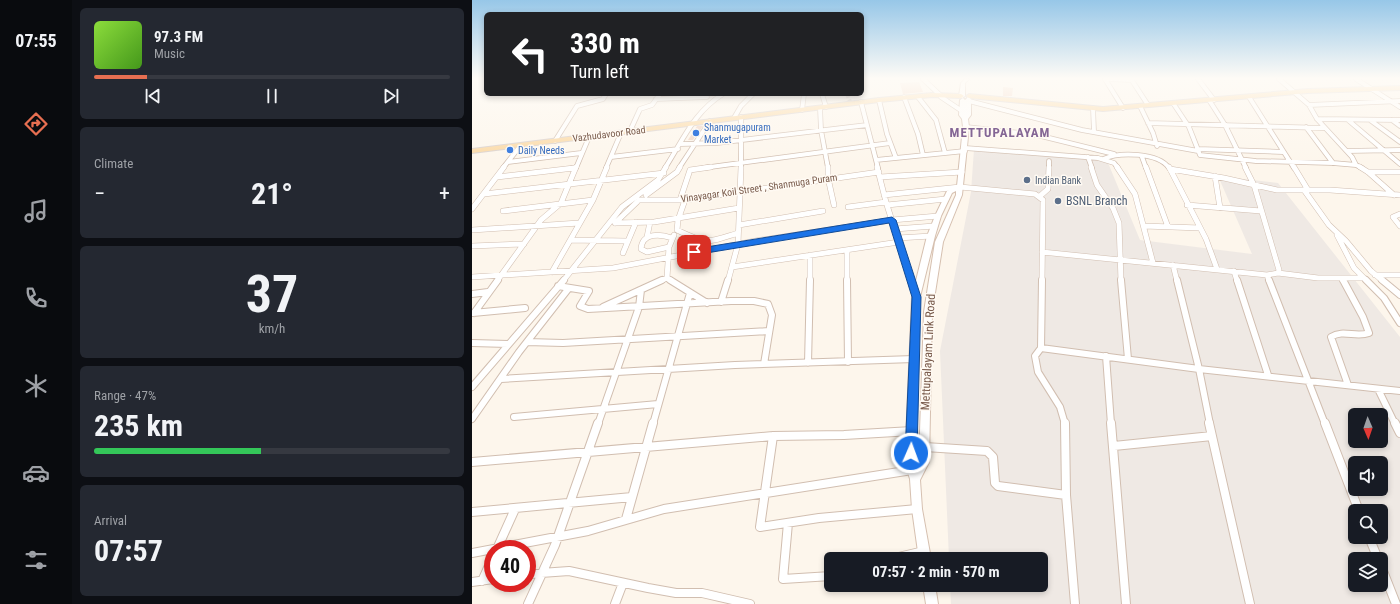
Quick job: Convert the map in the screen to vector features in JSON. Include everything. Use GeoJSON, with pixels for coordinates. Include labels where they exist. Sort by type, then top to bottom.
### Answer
{"type":"FeatureCollection","features":[{"type":"Feature","properties":{"kind":"main road","name":"Vazhudavoor Road"},"geometry":{"type":"LineString","coordinates":[[472,151],[822,107]]}},
{"type":"Feature","properties":{"kind":"main road","name":"Vazhudavoor Road"},"geometry":{"type":"LineString","coordinates":[[1083,107],[1093,108]]}},
{"type":"Feature","properties":{"kind":"main road"},"geometry":{"type":"LineString","coordinates":[[1093,108],[1130,107]]}},
{"type":"Feature","properties":{"kind":"street"},"geometry":{"type":"LineString","coordinates":[[555,140],[576,107]]}},
{"type":"Feature","properties":{"kind":"street"},"geometry":{"type":"LineString","coordinates":[[630,131],[640,109],[646,107]]}},
{"type":"Feature","properties":{"kind":"street"},"geometry":{"type":"LineString","coordinates":[[472,387],[475,380],[542,307],[569,271],[622,207],[658,180],[664,173],[679,146],[704,107]]}},
{"type":"Feature","properties":{"kind":"street"},"geometry":{"type":"LineString","coordinates":[[721,302],[738,244],[742,163],[742,140],[738,117],[740,107]]}},
{"type":"Feature","properties":{"kind":"street"},"geometry":{"type":"LineString","coordinates":[[823,107],[821,130],[828,178],[834,205]]}},
{"type":"Feature","properties":{"kind":"street"},"geometry":{"type":"LineString","coordinates":[[862,107],[884,195],[916,297]]}},
{"type":"Feature","properties":{"kind":"street"},"geometry":{"type":"LineString","coordinates":[[881,107],[890,143],[896,158]]}},
{"type":"Feature","properties":{"kind":"street"},"geometry":{"type":"LineString","coordinates":[[908,107],[918,134],[923,155]]}},
{"type":"Feature","properties":{"kind":"street"},"geometry":{"type":"LineString","coordinates":[[926,107],[936,120],[945,153]]}},
{"type":"Feature","properties":{"kind":"street"},"geometry":{"type":"LineString","coordinates":[[957,107],[962,111]]}},
{"type":"Feature","properties":{"kind":"street","name":"Mettupalayam Link Road"},"geometry":{"type":"LineString","coordinates":[[914,475],[924,462],[928,312],[932,283],[939,242],[960,195],[966,128],[965,119],[962,115],[963,107]]}},
{"type":"Feature","properties":{"kind":"street"},"geometry":{"type":"LineString","coordinates":[[965,119],[968,115],[967,107]]}},
{"type":"Feature","properties":{"kind":"street"},"geometry":{"type":"LineString","coordinates":[[997,107],[1055,124],[1157,146],[1198,150],[1283,152]]}},
{"type":"Feature","properties":{"kind":"street"},"geometry":{"type":"LineString","coordinates":[[1141,107],[1157,146]]}},
{"type":"Feature","properties":{"kind":"street"},"geometry":{"type":"LineString","coordinates":[[1176,107],[1187,124],[1200,155],[1206,157],[1243,160],[1356,165],[1368,172],[1394,195]]}},
{"type":"Feature","properties":{"kind":"street"},"geometry":{"type":"LineString","coordinates":[[1215,107],[1243,160],[1254,185],[1279,270],[1278,273]]}},
{"type":"Feature","properties":{"kind":"street"},"geometry":{"type":"LineString","coordinates":[[1255,107],[1306,190],[1334,230],[1351,263],[1384,298],[1400,323]]}},
{"type":"Feature","properties":{"kind":"street"},"geometry":{"type":"LineString","coordinates":[[1310,107],[1324,128],[1355,161],[1356,165]]}},
{"type":"Feature","properties":{"kind":"street"},"geometry":{"type":"LineString","coordinates":[[1093,108],[1094,132]]}},
{"type":"Feature","properties":{"kind":"street"},"geometry":{"type":"LineString","coordinates":[[1317,119],[1400,120]]}},
{"type":"Feature","properties":{"kind":"street"},"geometry":{"type":"LineString","coordinates":[[1348,120],[1400,164]]}},
{"type":"Feature","properties":{"kind":"street"},"geometry":{"type":"LineString","coordinates":[[1370,120],[1400,142]]}},
{"type":"Feature","properties":{"kind":"street"},"geometry":{"type":"LineString","coordinates":[[1392,120],[1400,126]]}},
{"type":"Feature","properties":{"kind":"street"},"geometry":{"type":"LineString","coordinates":[[710,121],[696,145],[677,172],[639,200],[615,223],[650,222],[739,208]]}},
{"type":"Feature","properties":{"kind":"street"},"geometry":{"type":"LineString","coordinates":[[1148,123],[1324,128]]}},
{"type":"Feature","properties":{"kind":"street"},"geometry":{"type":"LineString","coordinates":[[611,157],[679,146],[867,125]]}},
{"type":"Feature","properties":{"kind":"street"},"geometry":{"type":"LineString","coordinates":[[1306,127],[1333,163]]}},
{"type":"Feature","properties":{"kind":"street"},"geometry":{"type":"LineString","coordinates":[[966,128],[1037,135],[1114,154],[1127,153],[1166,165],[1170,169],[1210,248],[1217,269]]}},
{"type":"Feature","properties":{"kind":"street"},"geometry":{"type":"LineString","coordinates":[[552,272],[593,200],[620,133]]}},
{"type":"Feature","properties":{"kind":"street"},"geometry":{"type":"LineString","coordinates":[[473,313],[539,223],[561,203],[574,168],[589,137]]}},
{"type":"Feature","properties":{"kind":"street"},"geometry":{"type":"LineString","coordinates":[[666,278],[669,247],[677,230],[690,170],[890,143]]}},
{"type":"Feature","properties":{"kind":"street"},"geometry":{"type":"LineString","coordinates":[[472,209],[521,145]]}},
{"type":"Feature","properties":{"kind":"street"},"geometry":{"type":"LineString","coordinates":[[876,160],[945,153],[965,149],[1088,157],[1103,159],[1114,163],[1133,190],[1144,226],[1152,263]]}},
{"type":"Feature","properties":{"kind":"street"},"geometry":{"type":"LineString","coordinates":[[1346,151],[1400,150]]}},
{"type":"Feature","properties":{"kind":"street"},"geometry":{"type":"LineString","coordinates":[[508,162],[581,153]]}},
{"type":"Feature","properties":{"kind":"street"},"geometry":{"type":"LineString","coordinates":[[1103,159],[1114,154]]}},
{"type":"Feature","properties":{"kind":"street"},"geometry":{"type":"LineString","coordinates":[[1088,157],[1097,185],[1110,202],[1117,216],[1128,359]]}},
{"type":"Feature","properties":{"kind":"street"},"geometry":{"type":"LineString","coordinates":[[1142,157],[1168,227]]}},
{"type":"Feature","properties":{"kind":"street"},"geometry":{"type":"LineString","coordinates":[[1040,196],[1048,189],[1049,161]]}},
{"type":"Feature","properties":{"kind":"street"},"geometry":{"type":"LineString","coordinates":[[497,177],[574,168]]}},
{"type":"Feature","properties":{"kind":"street"},"geometry":{"type":"LineString","coordinates":[[1170,169],[1215,176],[1277,190],[1400,195]]}},
{"type":"Feature","properties":{"kind":"street","name":"Vinayagar Koil Street , Shanmuga Puram"},"geometry":{"type":"LineString","coordinates":[[639,200],[683,200],[828,178],[962,172]]}},
{"type":"Feature","properties":{"kind":"street"},"geometry":{"type":"LineString","coordinates":[[1368,172],[1400,172]]}},
{"type":"Feature","properties":{"kind":"street"},"geometry":{"type":"LineString","coordinates":[[484,194],[664,173]]}},
{"type":"Feature","properties":{"kind":"street"},"geometry":{"type":"LineString","coordinates":[[1215,176],[1220,208]]}},
{"type":"Feature","properties":{"kind":"street"},"geometry":{"type":"LineString","coordinates":[[884,195],[960,187],[1019,191],[1040,196],[1043,200],[1041,348],[1035,356],[1035,362],[1038,372],[1060,407],[1066,426],[1066,495],[1075,604]]}},
{"type":"Feature","properties":{"kind":"street"},"geometry":{"type":"LineString","coordinates":[[924,552],[917,510],[914,475],[910,463],[916,297],[931,236],[938,216],[949,192],[960,187]]}},
{"type":"Feature","properties":{"kind":"street"},"geometry":{"type":"LineString","coordinates":[[848,207],[946,199]]}},
{"type":"Feature","properties":{"kind":"street"},"geometry":{"type":"LineString","coordinates":[[503,211],[593,200]]}},
{"type":"Feature","properties":{"kind":"street"},"geometry":{"type":"LineString","coordinates":[[1187,205],[1261,210]]}},
{"type":"Feature","properties":{"kind":"street"},"geometry":{"type":"LineString","coordinates":[[739,225],[823,211]]}},
{"type":"Feature","properties":{"kind":"street"},"geometry":{"type":"LineString","coordinates":[[1400,214],[1393,217],[1400,226]]}},
{"type":"Feature","properties":{"kind":"street"},"geometry":{"type":"LineString","coordinates":[[472,277],[500,277],[613,268],[738,244],[892,220],[938,216]]}},
{"type":"Feature","properties":{"kind":"street"},"geometry":{"type":"LineString","coordinates":[[623,253],[626,242],[636,222]]}},
{"type":"Feature","properties":{"kind":"street"},"geometry":{"type":"LineString","coordinates":[[650,222],[647,230],[647,237],[641,246],[644,251],[651,252],[669,247]]}},
{"type":"Feature","properties":{"kind":"street"},"geometry":{"type":"LineString","coordinates":[[472,230],[539,223],[579,223]]}},
{"type":"Feature","properties":{"kind":"street"},"geometry":{"type":"LineString","coordinates":[[895,229],[934,226]]}},
{"type":"Feature","properties":{"kind":"street"},"geometry":{"type":"LineString","coordinates":[[1144,226],[1200,228]]}},
{"type":"Feature","properties":{"kind":"street"},"geometry":{"type":"LineString","coordinates":[[677,230],[706,242],[738,233]]}},
{"type":"Feature","properties":{"kind":"street"},"geometry":{"type":"LineString","coordinates":[[1334,230],[1346,241],[1375,275],[1400,295]]}},
{"type":"Feature","properties":{"kind":"street"},"geometry":{"type":"LineString","coordinates":[[647,237],[663,234],[672,238]]}},
{"type":"Feature","properties":{"kind":"street"},"geometry":{"type":"LineString","coordinates":[[732,268],[847,250],[898,240],[931,236]]}},
{"type":"Feature","properties":{"kind":"street"},"geometry":{"type":"LineString","coordinates":[[571,240],[596,239],[626,242]]}},
{"type":"Feature","properties":{"kind":"street"},"geometry":{"type":"LineString","coordinates":[[472,246],[524,244]]}},
{"type":"Feature","properties":{"kind":"street"},"geometry":{"type":"LineString","coordinates":[[847,250],[848,362]]}},
{"type":"Feature","properties":{"kind":"street"},"geometry":{"type":"LineString","coordinates":[[1042,252],[1267,275],[1278,273],[1342,279],[1364,278]]}},
{"type":"Feature","properties":{"kind":"street"},"geometry":{"type":"LineString","coordinates":[[808,363],[810,255]]}},
{"type":"Feature","properties":{"kind":"street"},"geometry":{"type":"LineString","coordinates":[[1173,265],[1199,369],[1212,436],[1250,604]]}},
{"type":"Feature","properties":{"kind":"street"},"geometry":{"type":"LineString","coordinates":[[1234,271],[1268,375]]}},
{"type":"Feature","properties":{"kind":"street"},"geometry":{"type":"LineString","coordinates":[[1267,275],[1356,504]]}},
{"type":"Feature","properties":{"kind":"street"},"geometry":{"type":"LineString","coordinates":[[1375,275],[1400,276]]}},
{"type":"Feature","properties":{"kind":"street"},"geometry":{"type":"LineString","coordinates":[[599,309],[666,278]]}},
{"type":"Feature","properties":{"kind":"street"},"geometry":{"type":"LineString","coordinates":[[666,278],[707,303]]}},
{"type":"Feature","properties":{"kind":"street"},"geometry":{"type":"LineString","coordinates":[[1342,279],[1370,333],[1362,335],[1336,334],[1331,337],[1348,386]]}},
{"type":"Feature","properties":{"kind":"street"},"geometry":{"type":"LineString","coordinates":[[558,286],[589,291],[580,306],[588,310],[721,302],[754,301],[768,304],[772,314],[764,364]]}},
{"type":"Feature","properties":{"kind":"street"},"geometry":{"type":"LineString","coordinates":[[472,419],[527,342],[569,288]]}},
{"type":"Feature","properties":{"kind":"street"},"geometry":{"type":"LineString","coordinates":[[528,604],[544,572],[559,535],[640,307],[641,290]]}},
{"type":"Feature","properties":{"kind":"street"},"geometry":{"type":"LineString","coordinates":[[472,294],[488,292]]}},
{"type":"Feature","properties":{"kind":"street"},"geometry":{"type":"LineString","coordinates":[[626,519],[690,292]]}},
{"type":"Feature","properties":{"kind":"street"},"geometry":{"type":"LineString","coordinates":[[473,313],[525,308]]}},
{"type":"Feature","properties":{"kind":"street"},"geometry":{"type":"LineString","coordinates":[[527,342],[563,343],[677,335],[769,331]]}},
{"type":"Feature","properties":{"kind":"street"},"geometry":{"type":"LineString","coordinates":[[472,343],[508,344]]}},
{"type":"Feature","properties":{"kind":"street"},"geometry":{"type":"LineString","coordinates":[[1041,348],[1199,369],[1268,375],[1348,386],[1400,391]]}},
{"type":"Feature","properties":{"kind":"street"},"geometry":{"type":"LineString","coordinates":[[1106,356],[1126,604]]}},
{"type":"Feature","properties":{"kind":"street"},"geometry":{"type":"LineString","coordinates":[[501,379],[557,377],[617,371],[914,359]]}},
{"type":"Feature","properties":{"kind":"street"},"geometry":{"type":"LineString","coordinates":[[1378,389],[1400,433]]}},
{"type":"Feature","properties":{"kind":"street"},"geometry":{"type":"LineString","coordinates":[[514,417],[658,404]]}},
{"type":"Feature","properties":{"kind":"street"},"geometry":{"type":"LineString","coordinates":[[472,462],[773,436],[866,434],[912,431]]}},
{"type":"Feature","properties":{"kind":"street"},"geometry":{"type":"LineString","coordinates":[[773,436],[760,527],[819,518],[917,510]]}},
{"type":"Feature","properties":{"kind":"street"},"geometry":{"type":"LineString","coordinates":[[1114,446],[1212,436]]}},
{"type":"Feature","properties":{"kind":"street"},"geometry":{"type":"LineString","coordinates":[[925,447],[987,451],[993,457],[995,483],[998,486],[1066,495]]}},
{"type":"Feature","properties":{"kind":"street"},"geometry":{"type":"LineString","coordinates":[[535,540],[588,531],[664,509],[764,494],[914,475]]}},
{"type":"Feature","properties":{"kind":"street"},"geometry":{"type":"LineString","coordinates":[[472,512],[515,509],[597,499],[632,497]]}},
{"type":"Feature","properties":{"kind":"street"},"geometry":{"type":"LineString","coordinates":[[501,540],[515,509]]}},
{"type":"Feature","properties":{"kind":"street"},"geometry":{"type":"LineString","coordinates":[[788,523],[783,578],[824,576]]}},
{"type":"Feature","properties":{"kind":"street"},"geometry":{"type":"LineString","coordinates":[[472,553],[484,551]]}},
{"type":"Feature","properties":{"kind":"street"},"geometry":{"type":"LineString","coordinates":[[536,573],[569,572],[676,593],[702,593],[750,604]]}},
{"type":"Feature","properties":{"kind":"street"},"geometry":{"type":"LineString","coordinates":[[472,582],[482,581],[484,577]]}},
{"type":"Feature","properties":{"kind":"street"},"geometry":{"type":"LineString","coordinates":[[615,604],[623,583]]}},
{"type":"Feature","properties":{"kind":"street"},"geometry":{"type":"LineString","coordinates":[[1388,584],[1396,604]]}},
{"type":"Feature","properties":{"kind":"street"},"geometry":{"type":"LineString","coordinates":[[930,592],[932,604]]}},
{"type":"Feature","properties":{"kind":"shaded area"},"geometry":{"type":"Polygon","coordinates":[[[974,149],[1106,158],[1140,240],[1252,254],[1218,176],[1278,183],[1400,337],[1400,604],[951,604],[950,592],[1048,592],[1048,552],[949,552],[940,351],[971,192],[974,149]]]}},
{"type":"Feature","properties":{"kind":"building","name":"Shanmugapuram Market"},"geometry":{"type":"Polygon","coordinates":[[[697,126],[703,126],[693,140],[688,140],[697,126]]]}},
{"type":"Feature","properties":{"kind":"place","name":"Shanmugapuram Market"},"geometry":{"type":"Point","coordinates":[696,133]}},
{"type":"Feature","properties":{"kind":"place","name":"Daily Needs"},"geometry":{"type":"Point","coordinates":[510,150]}},
{"type":"Feature","properties":{"kind":"place","name":"Indian Bank"},"geometry":{"type":"Point","coordinates":[1027,180]}},
{"type":"Feature","properties":{"kind":"place","name":"BSNL Branch"},"geometry":{"type":"Point","coordinates":[1058,201]}},
{"type":"Feature","properties":{"kind":"district","name":"METTUPALAYAM"},"geometry":{"type":"Point","coordinates":[1000,132]}},
{"type":"Feature","properties":{"kind":"route"},"geometry":{"type":"LineString","coordinates":[[694,252],[892,220],[916,297],[911,453]]}}]}
